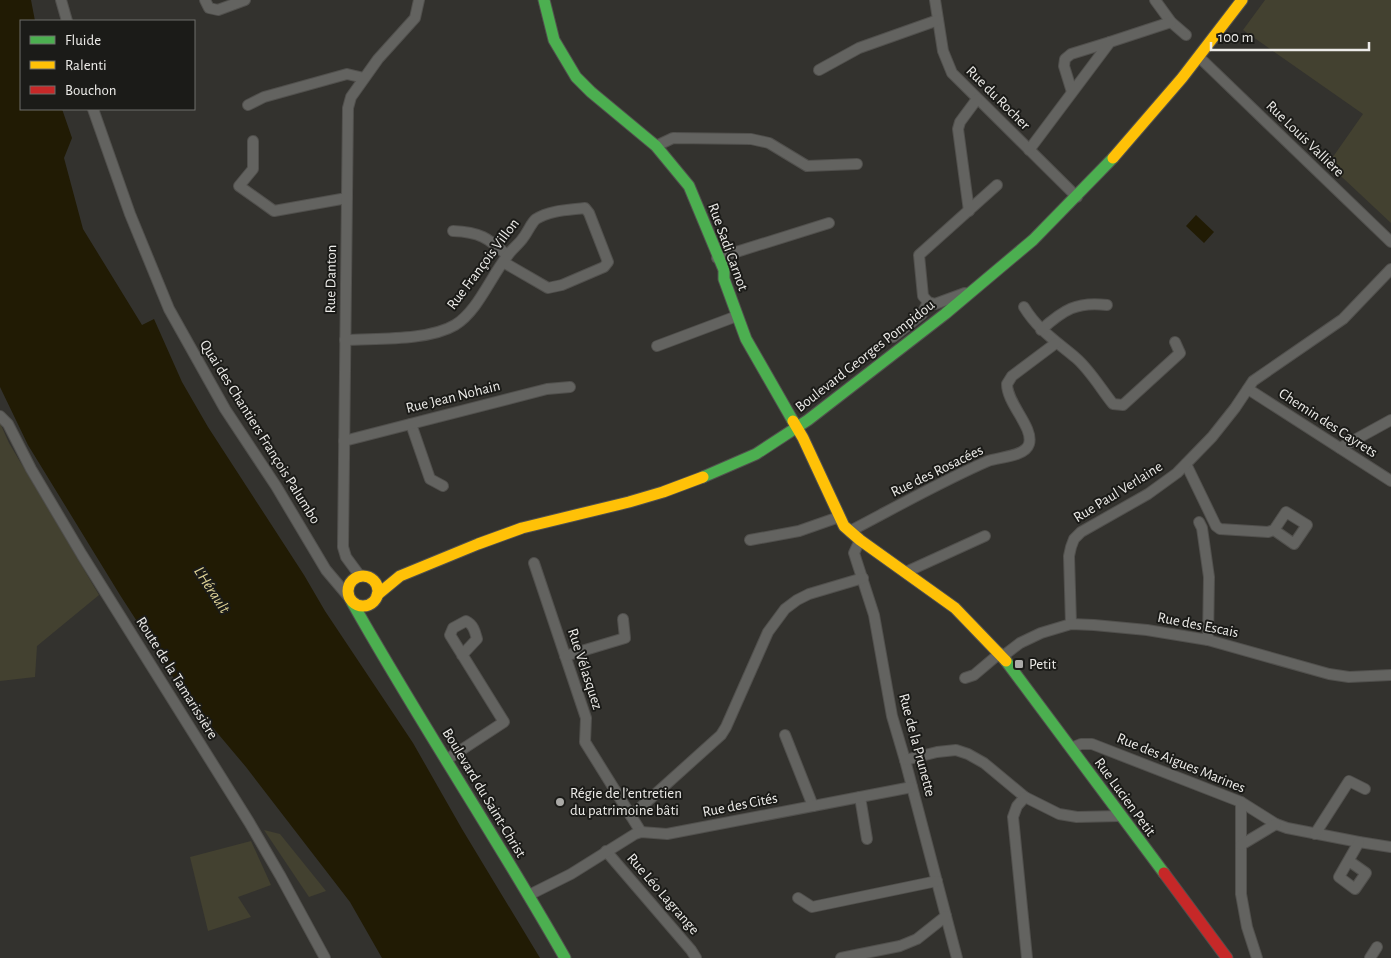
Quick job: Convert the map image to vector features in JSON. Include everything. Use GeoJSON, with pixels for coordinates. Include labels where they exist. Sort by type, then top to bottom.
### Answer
{"type":"FeatureCollection","features":[{"type":"Feature","properties":{"kind":"street"},"geometry":{"type":"LineString","coordinates":[[61,0],[67,20]]}},
{"type":"Feature","properties":{"kind":"street"},"geometry":{"type":"LineString","coordinates":[[204,0],[210,8],[218,10],[245,0]]}},
{"type":"Feature","properties":{"kind":"street","name":"Rue Danton"},"geometry":{"type":"LineString","coordinates":[[365,577],[346,557],[343,547],[348,108],[352,97],[378,59],[416,18],[420,0]]}},
{"type":"Feature","properties":{"kind":"street","name":"Rue Sadi Carnot"},"geometry":{"type":"LineString","coordinates":[[544,0],[554,40],[576,76],[596,97],[656,146],[689,186],[717,258],[724,270],[724,279],[751,350],[797,427],[839,517],[855,536]]}},
{"type":"Feature","properties":{"kind":"street","name":"Rue du Rocher"},"geometry":{"type":"LineString","coordinates":[[935,0],[943,51],[957,80],[1077,197]]}},
{"type":"Feature","properties":{"kind":"street"},"geometry":{"type":"LineString","coordinates":[[1155,0],[1171,22],[1186,35]]}},
{"type":"Feature","properties":{"kind":"street","name":"Boulevard Georges Pompidou"},"geometry":{"type":"LineString","coordinates":[[365,577],[400,576],[522,528],[663,492],[756,454],[832,402],[976,289],[1033,240],[1106,166],[1199,57],[1242,0]]}},
{"type":"Feature","properties":{"kind":"street"},"geometry":{"type":"LineString","coordinates":[[819,70],[859,48],[938,20]]}},
{"type":"Feature","properties":{"kind":"street"},"geometry":{"type":"LineString","coordinates":[[1072,92],[1064,66],[1065,58],[1071,54],[1171,22]]}},
{"type":"Feature","properties":{"kind":"street"},"geometry":{"type":"LineString","coordinates":[[1029,150],[1110,42]]}},
{"type":"Feature","properties":{"kind":"street","name":"Rue Louis Vallière"},"geometry":{"type":"LineString","coordinates":[[1199,57],[1391,242]]}},
{"type":"Feature","properties":{"kind":"street"},"geometry":{"type":"LineString","coordinates":[[248,105],[264,97],[347,74],[364,78]]}},
{"type":"Feature","properties":{"kind":"street"},"geometry":{"type":"LineString","coordinates":[[969,211],[958,129],[960,122],[977,99]]}},
{"type":"Feature","properties":{"kind":"street","name":"Quai des Chantiers François Palumbo"},"geometry":{"type":"LineString","coordinates":[[93,110],[130,214],[169,309],[225,409],[276,486],[326,570],[350,599]]}},
{"type":"Feature","properties":{"kind":"street"},"geometry":{"type":"LineString","coordinates":[[656,146],[673,138],[751,139],[768,144],[807,166],[857,164]]}},
{"type":"Feature","properties":{"kind":"street"},"geometry":{"type":"LineString","coordinates":[[253,140],[253,169],[239,186],[274,211],[347,198]]}},
{"type":"Feature","properties":{"kind":"street"},"geometry":{"type":"LineString","coordinates":[[976,289],[935,304],[928,302],[923,296],[919,255],[996,185]]}},
{"type":"Feature","properties":{"kind":"street","name":"Rue François Villon"},"geometry":{"type":"LineString","coordinates":[[345,340],[416,336],[440,332],[457,324],[474,307],[505,259],[535,220],[553,212],[585,208],[589,213],[608,262],[604,267],[548,288],[505,259]]}},
{"type":"Feature","properties":{"kind":"street"},"geometry":{"type":"LineString","coordinates":[[717,258],[829,223]]}},
{"type":"Feature","properties":{"kind":"street"},"geometry":{"type":"LineString","coordinates":[[453,231],[472,232],[490,240],[505,259]]}},
{"type":"Feature","properties":{"kind":"street","name":"Rue Paul Verlaine"},"geometry":{"type":"LineString","coordinates":[[1072,624],[1070,556],[1074,539],[1089,526],[1158,488],[1186,464],[1212,437],[1253,381],[1343,319],[1391,269]]}},
{"type":"Feature","properties":{"kind":"street"},"geometry":{"type":"LineString","coordinates":[[893,337],[922,314],[928,302]]}},
{"type":"Feature","properties":{"kind":"street"},"geometry":{"type":"LineString","coordinates":[[1041,330],[1055,317],[1074,306],[1092,303],[1107,305]]}},
{"type":"Feature","properties":{"kind":"street"},"geometry":{"type":"LineString","coordinates":[[1024,307],[1041,330],[1078,359],[1113,404],[1123,405],[1180,354],[1175,342]]}},
{"type":"Feature","properties":{"kind":"street"},"geometry":{"type":"LineString","coordinates":[[657,346],[737,316]]}},
{"type":"Feature","properties":{"kind":"street","name":"Rue des Rosacées"},"geometry":{"type":"LineString","coordinates":[[855,536],[854,529],[990,460],[1026,450],[1029,444],[1029,435],[1008,394],[1007,384],[1012,376],[1056,343]]}},
{"type":"Feature","properties":{"kind":"street","name":"Rue Jean Nohain"},"geometry":{"type":"LineString","coordinates":[[344,440],[548,389],[570,387]]}},
{"type":"Feature","properties":{"kind":"street","name":"Chemin des Cayrets"},"geometry":{"type":"LineString","coordinates":[[1248,390],[1391,481]]}},
{"type":"Feature","properties":{"kind":"street","name":"Route de la Tamarissière"},"geometry":{"type":"LineString","coordinates":[[0,416],[8,424],[31,469],[82,555],[249,822],[281,876],[325,958]]}},
{"type":"Feature","properties":{"kind":"street"},"geometry":{"type":"LineString","coordinates":[[1340,448],[1391,420]]}},
{"type":"Feature","properties":{"kind":"street"},"geometry":{"type":"LineString","coordinates":[[411,424],[430,479],[443,486]]}},
{"type":"Feature","properties":{"kind":"street"},"geometry":{"type":"LineString","coordinates":[[1186,464],[1216,526],[1220,529],[1268,532],[1274,530]]}},
{"type":"Feature","properties":{"kind":"street"},"geometry":{"type":"LineString","coordinates":[[750,540],[799,531],[839,517]]}},
{"type":"Feature","properties":{"kind":"street"},"geometry":{"type":"LineString","coordinates":[[1198,522],[1202,528],[1209,577],[1208,640]]}},
{"type":"Feature","properties":{"kind":"street","name":"Rue Lucien Petit"},"geometry":{"type":"LineString","coordinates":[[855,536],[955,608],[1001,655],[1227,958]]}},
{"type":"Feature","properties":{"kind":"street","name":"Rue de la Prunette"},"geometry":{"type":"LineString","coordinates":[[855,536],[854,553],[876,622],[892,716],[957,958]]}},
{"type":"Feature","properties":{"kind":"street"},"geometry":{"type":"LineString","coordinates":[[906,572],[985,536]]}},
{"type":"Feature","properties":{"kind":"street","name":"Rue Vélasquez"},"geometry":{"type":"LineString","coordinates":[[534,562],[586,718],[585,742],[641,832]]}},
{"type":"Feature","properties":{"kind":"street","name":"Boulevard Georges Pompidou"},"geometry":{"type":"LineString","coordinates":[[374,599],[400,576]]}},
{"type":"Feature","properties":{"kind":"street"},"geometry":{"type":"LineString","coordinates":[[365,577],[376,586],[374,599],[364,606],[350,599],[348,591],[351,581],[365,577]]}},
{"type":"Feature","properties":{"kind":"street"},"geometry":{"type":"LineString","coordinates":[[631,816],[721,735],[768,632],[786,609],[797,600],[809,594],[863,578]]}},
{"type":"Feature","properties":{"kind":"street","name":"Boulevard du Saint-Christ"},"geometry":{"type":"LineString","coordinates":[[350,599],[565,958]]}},
{"type":"Feature","properties":{"kind":"street","name":"Boulevard du Saint-Christ"},"geometry":{"type":"LineString","coordinates":[[374,599],[376,645]]}},
{"type":"Feature","properties":{"kind":"street"},"geometry":{"type":"LineString","coordinates":[[565,656],[625,638],[623,619]]}},
{"type":"Feature","properties":{"kind":"street","name":"Rue des Escais"},"geometry":{"type":"LineString","coordinates":[[1001,655],[1020,643],[1072,624],[1120,627],[1208,640],[1329,674],[1349,677],[1391,674]]}},
{"type":"Feature","properties":{"kind":"street"},"geometry":{"type":"LineString","coordinates":[[446,760],[504,722],[462,655]]}},
{"type":"Feature","properties":{"kind":"street"},"geometry":{"type":"LineString","coordinates":[[965,678],[974,675],[1001,655]]}},
{"type":"Feature","properties":{"kind":"street"},"geometry":{"type":"LineString","coordinates":[[784,735],[813,806]]}},
{"type":"Feature","properties":{"kind":"street","name":"Rue des Aigues Marines"},"geometry":{"type":"LineString","coordinates":[[1071,748],[1082,744],[1092,744],[1241,802],[1276,824],[1287,828],[1391,847]]}},
{"type":"Feature","properties":{"kind":"street"},"geometry":{"type":"LineString","coordinates":[[905,760],[937,752],[956,750],[984,762],[1025,797],[1068,817],[1106,818],[1120,816]]}},
{"type":"Feature","properties":{"kind":"street"},"geometry":{"type":"LineString","coordinates":[[1315,834],[1349,781],[1365,789]]}},
{"type":"Feature","properties":{"kind":"street","name":"Rue des Cités"},"geometry":{"type":"LineString","coordinates":[[641,832],[667,834],[912,787]]}},
{"type":"Feature","properties":{"kind":"street"},"geometry":{"type":"LineString","coordinates":[[860,797],[867,839]]}},
{"type":"Feature","properties":{"kind":"street"},"geometry":{"type":"LineString","coordinates":[[1025,797],[1017,806],[1013,817],[1027,958]]}},
{"type":"Feature","properties":{"kind":"street"},"geometry":{"type":"LineString","coordinates":[[1241,802],[1241,894],[1247,927],[1257,958]]}},
{"type":"Feature","properties":{"kind":"street"},"geometry":{"type":"LineString","coordinates":[[1241,845],[1276,824]]}},
{"type":"Feature","properties":{"kind":"street"},"geometry":{"type":"LineString","coordinates":[[528,895],[564,878],[629,836],[641,832]]}},
{"type":"Feature","properties":{"kind":"street"},"geometry":{"type":"LineString","coordinates":[[1349,861],[1359,842]]}},
{"type":"Feature","properties":{"kind":"street","name":"Rue Léo Lagrange"},"geometry":{"type":"LineString","coordinates":[[606,852],[696,958]]}},
{"type":"Feature","properties":{"kind":"street"},"geometry":{"type":"LineString","coordinates":[[798,898],[812,907],[937,881]]}},
{"type":"Feature","properties":{"kind":"street"},"geometry":{"type":"LineString","coordinates":[[841,958],[900,946],[917,939],[946,916]]}},
{"type":"Feature","properties":{"kind":"street"},"geometry":{"type":"LineString","coordinates":[[1370,958],[1377,947]]}},
{"type":"Feature","properties":{"kind":"shaded area"},"geometry":{"type":"Polygon","coordinates":[[[1265,0],[1391,0],[1391,223],[1328,164],[1363,114],[1243,30],[1265,0]]]}},
{"type":"Feature","properties":{"kind":"shaded area"},"geometry":{"type":"Polygon","coordinates":[[[0,423],[9,443],[99,595],[37,646],[35,677],[0,681],[0,423]]]}},
{"type":"Feature","properties":{"kind":"shaded area"},"geometry":{"type":"Polygon","coordinates":[[[264,830],[280,834],[326,891],[309,897],[264,830]]]}},
{"type":"Feature","properties":{"kind":"shaded area"},"geometry":{"type":"Polygon","coordinates":[[[251,841],[271,885],[238,897],[251,917],[208,931],[190,857],[251,841]]]}},
{"type":"Feature","properties":{"kind":"water","name":"L'Hérault"},"geometry":{"type":"Polygon","coordinates":[[[0,0],[31,0],[35,20],[20,20],[20,110],[62,110],[72,138],[64,158],[83,229],[142,325],[154,319],[182,382],[208,427],[304,575],[325,611],[413,743],[462,829],[540,958],[382,958],[350,902],[246,767],[182,691],[120,595],[28,445],[0,387],[0,0]]]}},
{"type":"Feature","properties":{"kind":"water"},"geometry":{"type":"Polygon","coordinates":[[[1196,215],[1214,232],[1204,243],[1186,226],[1196,215]]]}},
{"type":"Feature","properties":{"kind":"traffic: fast"},"geometry":{"type":"LineString","coordinates":[[544,0],[554,40],[576,77],[591,92],[656,146],[689,186],[724,270],[724,279],[746,339],[793,421]]}},
{"type":"Feature","properties":{"kind":"traffic: fast"},"geometry":{"type":"LineString","coordinates":[[703,477],[756,454],[808,420],[945,314],[1033,240],[1113,158]]}},
{"type":"Feature","properties":{"kind":"traffic: fast"},"geometry":{"type":"LineString","coordinates":[[352,602],[404,692],[513,869],[565,958]]}},
{"type":"Feature","properties":{"kind":"traffic: fast"},"geometry":{"type":"LineString","coordinates":[[1006,661],[1164,873]]}},
{"type":"Feature","properties":{"kind":"traffic: slow"},"geometry":{"type":"LineString","coordinates":[[1113,158],[1182,78],[1242,0]]}},
{"type":"Feature","properties":{"kind":"traffic: slow"},"geometry":{"type":"LineString","coordinates":[[793,421],[803,438],[844,526],[860,540],[955,608],[1006,661]]}},
{"type":"Feature","properties":{"kind":"traffic: slow"},"geometry":{"type":"LineString","coordinates":[[377,595],[400,576],[522,528],[629,502],[703,477]]}},
{"type":"Feature","properties":{"kind":"traffic: slow"},"geometry":{"type":"LineString","coordinates":[[363,576],[374,580],[378,591],[374,602],[363,606],[352,602],[348,591],[352,580],[363,576]]}},
{"type":"Feature","properties":{"kind":"traffic: jam"},"geometry":{"type":"LineString","coordinates":[[1164,873],[1227,958]]}},
{"type":"Feature","properties":{"kind":"place","name":"Petit"},"geometry":{"type":"Point","coordinates":[1019,664]}},
{"type":"Feature","properties":{"kind":"place","name":"Régie de l’entretien du patrimoine bâti"},"geometry":{"type":"Point","coordinates":[560,802]}}]}
